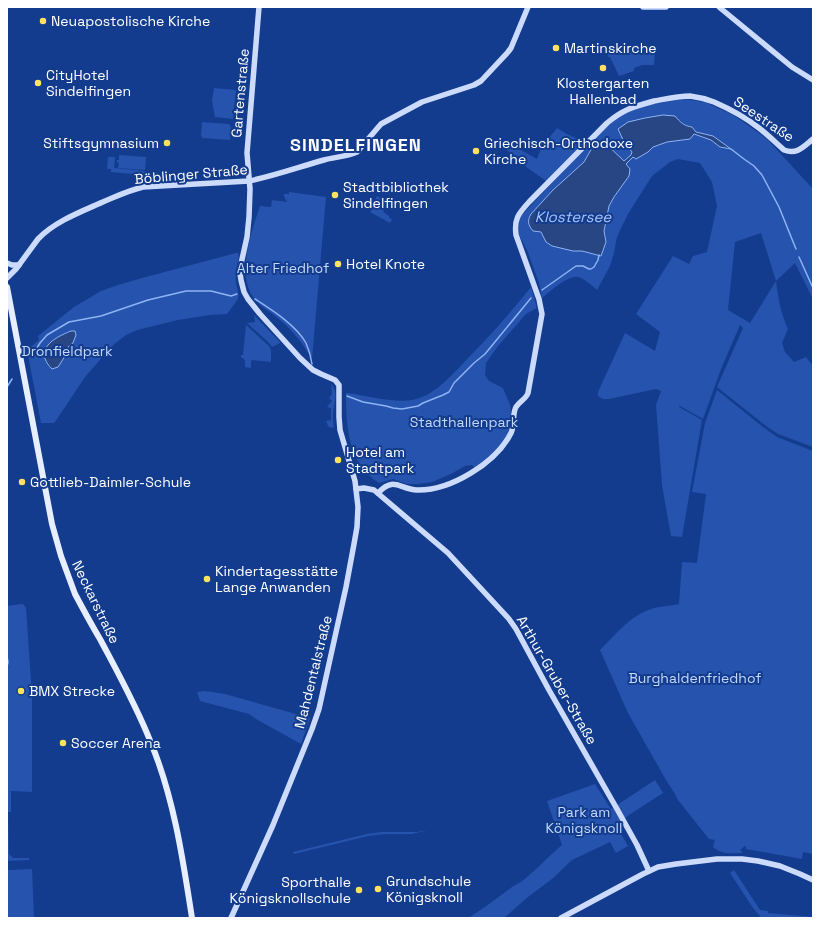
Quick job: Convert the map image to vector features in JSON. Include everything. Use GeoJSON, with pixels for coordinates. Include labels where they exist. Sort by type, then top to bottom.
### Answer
{"type":"FeatureCollection","features":[{"type":"Feature","properties":{"kind":"main road","name":"Neckarstraße"},"geometry":{"type":"LineString","coordinates":[[7,287],[8,301],[56,541],[75,594],[129,694],[149,737],[165,782],[177,832],[192,918]]}},
{"type":"Feature","properties":{"kind":"street","name":"Böblinger Straße"},"geometry":{"type":"LineString","coordinates":[[7,278],[12,274],[38,239],[55,225],[84,210],[134,189],[143,187],[249,181],[356,152],[381,124],[422,102],[454,91],[468,88],[481,81],[511,48],[528,7]]}},
{"type":"Feature","properties":{"kind":"street"},"geometry":{"type":"LineString","coordinates":[[643,7],[666,7]]}},
{"type":"Feature","properties":{"kind":"street"},"geometry":{"type":"LineString","coordinates":[[719,7],[792,67],[813,80]]}},
{"type":"Feature","properties":{"kind":"street","name":"Gartenstraße"},"geometry":{"type":"LineString","coordinates":[[259,9],[247,153],[250,217],[240,273],[242,286],[248,299],[260,314],[306,364],[316,372],[335,380],[338,383]]}},
{"type":"Feature","properties":{"kind":"street","name":"Seestraße"},"geometry":{"type":"LineString","coordinates":[[378,493],[383,487],[389,485],[399,485],[414,490],[422,490],[435,488],[458,480],[474,471],[495,454],[505,442],[513,428],[516,407],[527,396],[542,314],[539,298],[518,240],[515,227],[516,218],[520,211],[617,115],[634,107],[673,97],[690,96],[718,104],[744,117],[788,152],[797,151],[813,139]]}},
{"type":"Feature","properties":{"kind":"street"},"geometry":{"type":"LineString","coordinates":[[7,263],[19,265]]}},
{"type":"Feature","properties":{"kind":"street","name":"Mahdentalstraße"},"geometry":{"type":"LineString","coordinates":[[231,918],[305,749],[318,711],[346,587],[358,512],[356,488],[340,430],[340,388],[338,383]]}},
{"type":"Feature","properties":{"kind":"street","name":"Arthur-Gruber-Straße"},"geometry":{"type":"LineString","coordinates":[[356,488],[372,489],[378,493],[448,553],[485,592],[514,626],[637,845],[649,871]]}},
{"type":"Feature","properties":{"kind":"street"},"geometry":{"type":"LineString","coordinates":[[561,918],[649,871],[658,867],[684,863],[716,859],[742,859],[758,861],[780,866],[813,880]]}},
{"type":"Feature","properties":{"kind":"green space"},"geometry":{"type":"Polygon","coordinates":[[[608,45],[655,50],[654,65],[642,65],[634,68],[634,71],[619,76],[610,57],[608,57],[608,45]]]}},
{"type":"Feature","properties":{"kind":"green space"},"geometry":{"type":"Polygon","coordinates":[[[214,88],[236,90],[233,119],[215,117],[212,101],[214,88]]]}},
{"type":"Feature","properties":{"kind":"green space"},"geometry":{"type":"Polygon","coordinates":[[[684,99],[705,102],[733,115],[767,139],[813,189],[813,299],[795,263],[776,281],[783,318],[788,329],[782,343],[785,352],[794,362],[806,357],[813,366],[813,447],[778,434],[717,387],[743,328],[740,325],[721,369],[703,419],[680,405],[679,407],[702,420],[682,537],[671,536],[662,485],[656,405],[661,391],[656,389],[609,399],[603,399],[598,396],[598,392],[625,333],[655,351],[660,332],[636,314],[673,256],[689,264],[693,256],[707,252],[717,206],[712,182],[700,163],[678,159],[670,162],[652,176],[621,228],[617,237],[610,266],[597,290],[581,278],[577,277],[561,283],[542,298],[539,283],[527,250],[519,235],[519,218],[603,129],[617,118],[632,110],[647,105],[684,99]],[[663,115],[645,118],[624,142],[632,152],[624,162],[603,141],[593,146],[584,162],[553,190],[531,214],[528,223],[542,234],[546,242],[572,251],[582,251],[606,242],[604,231],[609,206],[629,166],[626,164],[633,157],[648,152],[653,147],[667,142],[690,139],[694,134],[711,140],[720,147],[731,149],[713,136],[696,132],[692,127],[682,123],[675,116],[663,115]],[[761,233],[735,242],[728,310],[750,323],[776,281],[761,233]]]}},
{"type":"Feature","properties":{"kind":"green space"},"geometry":{"type":"Polygon","coordinates":[[[202,122],[229,124],[231,127],[230,140],[202,138],[202,122]]]}},
{"type":"Feature","properties":{"kind":"green space"},"geometry":{"type":"Polygon","coordinates":[[[557,128],[584,142],[546,181],[525,166],[518,157],[501,147],[505,141],[537,159],[543,143],[557,128]]]}},
{"type":"Feature","properties":{"kind":"green space"},"geometry":{"type":"Polygon","coordinates":[[[119,155],[146,157],[145,170],[118,168],[119,163],[117,160],[119,160],[119,155]]]}},
{"type":"Feature","properties":{"kind":"green space"},"geometry":{"type":"Polygon","coordinates":[[[108,157],[115,157],[114,168],[145,171],[144,175],[111,172],[111,169],[107,169],[108,157]]]}},
{"type":"Feature","properties":{"kind":"green space","name":"Alter Friedhof"},"geometry":{"type":"Polygon","coordinates":[[[289,192],[326,197],[312,359],[300,341],[290,330],[257,302],[250,292],[246,281],[246,255],[252,229],[260,206],[271,207],[272,200],[287,202],[284,194],[289,194],[289,192]]]}},
{"type":"Feature","properties":{"kind":"green space"},"geometry":{"type":"Polygon","coordinates":[[[377,196],[380,198],[386,197],[391,200],[383,212],[392,219],[390,223],[370,212],[377,196]]]}},
{"type":"Feature","properties":{"kind":"green space","name":"Dronfieldpark"},"geometry":{"type":"Polygon","coordinates":[[[238,253],[239,256],[236,269],[238,299],[227,314],[178,320],[137,330],[126,335],[112,346],[85,377],[55,422],[41,423],[27,350],[39,340],[38,336],[74,307],[101,291],[142,278],[238,253]]]}},
{"type":"Feature","properties":{"kind":"green space","name":"Stadthallenpark"},"geometry":{"type":"Polygon","coordinates":[[[531,287],[537,308],[526,314],[498,346],[486,363],[485,375],[489,381],[503,388],[510,407],[510,429],[507,436],[498,448],[475,468],[472,465],[465,466],[432,482],[407,484],[393,479],[379,483],[369,475],[361,466],[351,443],[348,431],[346,393],[389,400],[405,401],[421,398],[445,382],[487,338],[531,287]]]}},
{"type":"Feature","properties":{"kind":"green space"},"geometry":{"type":"Polygon","coordinates":[[[254,315],[280,343],[272,347],[247,323],[255,322],[254,315]]]}},
{"type":"Feature","properties":{"kind":"green space"},"geometry":{"type":"Polygon","coordinates":[[[246,325],[269,346],[271,350],[271,362],[252,360],[251,368],[245,367],[245,360],[241,357],[241,355],[243,355],[246,325]]]}},
{"type":"Feature","properties":{"kind":"green space"},"geometry":{"type":"Polygon","coordinates":[[[331,384],[335,390],[335,402],[333,413],[334,427],[331,428],[328,426],[326,421],[331,420],[331,408],[327,407],[332,401],[329,398],[332,394],[331,384]]]}},
{"type":"Feature","properties":{"kind":"green space","name":"Burghaldenfriedhof"},"geometry":{"type":"Polygon","coordinates":[[[717,390],[777,437],[813,451],[813,854],[803,852],[802,859],[746,849],[746,846],[740,850],[742,853],[723,852],[716,850],[713,847],[715,840],[709,839],[678,800],[666,780],[628,713],[600,650],[623,626],[636,616],[654,608],[679,604],[682,562],[697,563],[706,494],[692,492],[705,423],[717,390]]]}},
{"type":"Feature","properties":{"kind":"green space"},"geometry":{"type":"Polygon","coordinates":[[[23,604],[26,608],[32,695],[32,792],[11,791],[11,812],[8,812],[9,854],[13,858],[29,858],[29,860],[7,861],[7,606],[23,604]]]}},
{"type":"Feature","properties":{"kind":"green space"},"geometry":{"type":"Polygon","coordinates":[[[205,691],[225,694],[310,718],[301,744],[249,714],[200,701],[197,692],[205,691]]]}},
{"type":"Feature","properties":{"kind":"green space","name":"Park am Königsknoll"},"geometry":{"type":"Polygon","coordinates":[[[655,780],[663,793],[616,825],[628,846],[616,853],[610,842],[572,860],[552,879],[504,918],[468,918],[524,880],[562,845],[547,801],[595,784],[611,809],[655,780]]]}},
{"type":"Feature","properties":{"kind":"green space"},"geometry":{"type":"Polygon","coordinates":[[[429,830],[412,834],[385,834],[368,836],[294,854],[293,852],[367,834],[381,832],[417,832],[429,830]]]}},
{"type":"Feature","properties":{"kind":"green space"},"geometry":{"type":"Polygon","coordinates":[[[32,869],[34,918],[7,918],[7,870],[32,869]]]}},
{"type":"Feature","properties":{"kind":"green space"},"geometry":{"type":"Polygon","coordinates":[[[734,870],[760,910],[768,911],[768,913],[813,918],[759,918],[760,916],[730,873],[734,870]]]}},
{"type":"Feature","properties":{"kind":"water","name":"Klostersee"},"geometry":{"type":"Polygon","coordinates":[[[663,115],[675,116],[682,123],[692,127],[696,132],[713,136],[731,149],[720,147],[711,140],[694,134],[690,139],[667,142],[653,147],[648,152],[636,159],[633,157],[626,164],[630,169],[629,176],[609,206],[604,231],[606,242],[601,256],[552,246],[546,242],[541,232],[533,231],[529,223],[531,214],[553,190],[584,162],[593,146],[603,141],[624,161],[631,155],[632,152],[624,142],[618,129],[628,122],[663,115]]]}},
{"type":"Feature","properties":{"kind":"water"},"geometry":{"type":"Polygon","coordinates":[[[71,331],[75,331],[76,335],[73,343],[68,347],[67,353],[58,367],[52,369],[44,356],[45,350],[52,341],[71,331]]]}},
{"type":"Feature","properties":{"kind":"waterway"},"geometry":{"type":"LineString","coordinates":[[731,149],[754,166],[762,175],[779,207],[796,249]]}},
{"type":"Feature","properties":{"kind":"waterway"},"geometry":{"type":"LineString","coordinates":[[542,290],[576,266],[583,266],[591,269],[594,267],[599,255]]}},
{"type":"Feature","properties":{"kind":"waterway"},"geometry":{"type":"LineString","coordinates":[[799,257],[813,288]]}},
{"type":"Feature","properties":{"kind":"waterway"},"geometry":{"type":"LineString","coordinates":[[32,356],[47,335],[69,322],[101,316],[148,300],[186,291],[211,291],[231,296],[237,294]]}},
{"type":"Feature","properties":{"kind":"waterway"},"geometry":{"type":"LineString","coordinates":[[347,396],[363,402],[402,409],[418,406],[449,392],[454,383],[485,354],[531,298]]}},
{"type":"Feature","properties":{"kind":"waterway"},"geometry":{"type":"LineString","coordinates":[[255,299],[283,318],[302,336],[310,354],[312,364]]}},
{"type":"Feature","properties":{"kind":"waterway"},"geometry":{"type":"LineString","coordinates":[[7,387],[12,379]]}},
{"type":"Feature","properties":{"kind":"waterway"},"geometry":{"type":"LineString","coordinates":[[7,656],[7,667]]}},
{"type":"Feature","properties":{"kind":"place","name":"Neuapostolische Kirche"},"geometry":{"type":"Point","coordinates":[43,21]}},
{"type":"Feature","properties":{"kind":"place","name":"Martinskirche"},"geometry":{"type":"Point","coordinates":[556,48]}},
{"type":"Feature","properties":{"kind":"place","name":"Klostergarten Hallenbad"},"geometry":{"type":"Point","coordinates":[603,68]}},
{"type":"Feature","properties":{"kind":"place","name":"CityHotel Sindelfingen"},"geometry":{"type":"Point","coordinates":[38,83]}},
{"type":"Feature","properties":{"kind":"place","name":"Stiftsgymnasium"},"geometry":{"type":"Point","coordinates":[167,143]}},
{"type":"Feature","properties":{"kind":"place","name":"Griechisch-Orthodoxe Kirche"},"geometry":{"type":"Point","coordinates":[476,151]}},
{"type":"Feature","properties":{"kind":"place","name":"Stadtbibliothek Sindelfingen"},"geometry":{"type":"Point","coordinates":[335,195]}},
{"type":"Feature","properties":{"kind":"place","name":"Hotel Knote"},"geometry":{"type":"Point","coordinates":[338,264]}},
{"type":"Feature","properties":{"kind":"place","name":"Hotel am Stadtpark"},"geometry":{"type":"Point","coordinates":[338,460]}},
{"type":"Feature","properties":{"kind":"place","name":"Gottlieb-Daimler-Schule"},"geometry":{"type":"Point","coordinates":[22,482]}},
{"type":"Feature","properties":{"kind":"place","name":"Kindertagesstätte Lange Anwanden"},"geometry":{"type":"Point","coordinates":[207,579]}},
{"type":"Feature","properties":{"kind":"place","name":"BMX Strecke"},"geometry":{"type":"Point","coordinates":[21,691]}},
{"type":"Feature","properties":{"kind":"place","name":"Soccer Arena"},"geometry":{"type":"Point","coordinates":[63,743]}},
{"type":"Feature","properties":{"kind":"place","name":"Grundschule Königsknoll"},"geometry":{"type":"Point","coordinates":[378,889]}},
{"type":"Feature","properties":{"kind":"place","name":"Sporthalle Königsknollschule"},"geometry":{"type":"Point","coordinates":[359,890]}},
{"type":"Feature","properties":{"kind":"district","name":"SINDELFINGEN"},"geometry":{"type":"Point","coordinates":[356,145]}}]}
